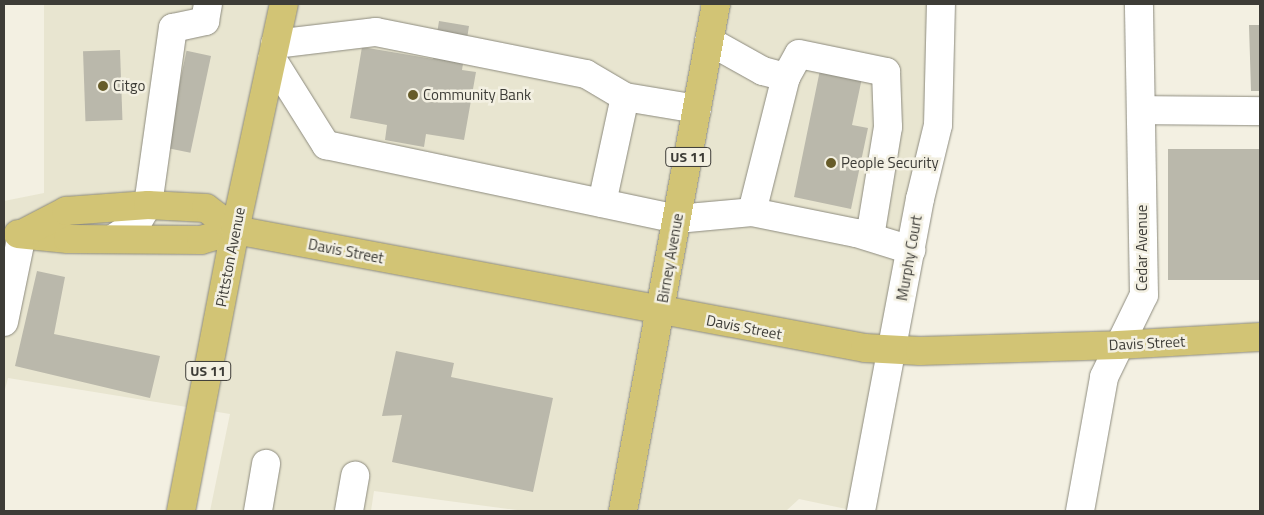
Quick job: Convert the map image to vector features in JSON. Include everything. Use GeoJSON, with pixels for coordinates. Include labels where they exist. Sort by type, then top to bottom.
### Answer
{"type":"FeatureCollection","features":[{"type":"Feature","properties":{"kind":"main road","name":"Pittston Avenue"},"geometry":{"type":"LineString","coordinates":[[180,511],[235,230],[284,4]]}},
{"type":"Feature","properties":{"kind":"main road","name":"Birney Avenue"},"geometry":{"type":"LineString","coordinates":[[623,511],[716,4]]}},
{"type":"Feature","properties":{"kind":"main road","name":"Davis Street"},"geometry":{"type":"LineString","coordinates":[[13,235],[66,211],[148,205],[206,208],[235,230],[838,344],[892,350],[1118,346],[1260,337]]}},
{"type":"Feature","properties":{"kind":"main road","name":"Davis Street"},"geometry":{"type":"LineString","coordinates":[[13,235],[68,239],[201,240],[235,230]]}},
{"type":"Feature","properties":{"kind":"street"},"geometry":{"type":"LineString","coordinates":[[114,238],[136,223],[148,205],[173,28],[205,21],[208,4]]}},
{"type":"Feature","properties":{"kind":"street","name":"Murphy Court"},"geometry":{"type":"LineString","coordinates":[[861,511],[911,250],[941,106],[941,4]]}},
{"type":"Feature","properties":{"kind":"street","name":"Cedar Avenue"},"geometry":{"type":"LineString","coordinates":[[1080,511],[1104,377],[1144,295],[1139,4]]}},
{"type":"Feature","properties":{"kind":"street"},"geometry":{"type":"LineString","coordinates":[[697,109],[625,97],[586,74],[376,32],[274,52],[326,145],[677,219],[752,212],[870,237],[911,250]]}},
{"type":"Feature","properties":{"kind":"street"},"geometry":{"type":"LineString","coordinates":[[710,41],[763,71],[786,76]]}},
{"type":"Feature","properties":{"kind":"street"},"geometry":{"type":"LineString","coordinates":[[752,212],[786,76],[799,54],[886,72],[888,127],[870,237]]}},
{"type":"Feature","properties":{"kind":"street"},"geometry":{"type":"LineString","coordinates":[[602,203],[625,97]]}},
{"type":"Feature","properties":{"kind":"street"},"geometry":{"type":"LineString","coordinates":[[1141,110],[1260,111]]}},
{"type":"Feature","properties":{"kind":"street"},"geometry":{"type":"LineString","coordinates":[[4,322],[13,235]]}},
{"type":"Feature","properties":{"kind":"street"},"geometry":{"type":"LineString","coordinates":[[258,511],[266,464]]}},
{"type":"Feature","properties":{"kind":"street"},"geometry":{"type":"LineString","coordinates":[[349,511],[355,476]]}},
{"type":"Feature","properties":{"kind":"shaded area"},"geometry":{"type":"Polygon","coordinates":[[[44,4],[930,4],[927,98],[889,323],[851,510],[799,499],[786,511],[524,511],[374,491],[371,511],[210,511],[230,414],[8,378],[4,393],[4,201],[44,193],[44,4]]]}},
{"type":"Feature","properties":{"kind":"building","name":"Community Bank"},"geometry":{"type":"Polygon","coordinates":[[[439,21],[469,26],[462,70],[476,72],[464,140],[426,134],[424,147],[385,140],[387,125],[350,118],[362,47],[433,59],[439,21]]]}},
{"type":"Feature","properties":{"kind":"building"},"geometry":{"type":"Polygon","coordinates":[[[1249,25],[1260,25],[1260,91],[1251,91],[1249,25]]]}},
{"type":"Feature","properties":{"kind":"building","name":"Citgo"},"geometry":{"type":"Polygon","coordinates":[[[120,50],[122,120],[85,121],[83,51],[120,50]]]}},
{"type":"Feature","properties":{"kind":"building","name":"Citgo"},"geometry":{"type":"Polygon","coordinates":[[[187,51],[211,56],[190,153],[166,148],[187,51]]]}},
{"type":"Feature","properties":{"kind":"building","name":"People Security"},"geometry":{"type":"Polygon","coordinates":[[[820,70],[862,78],[852,125],[868,128],[851,209],[794,197],[820,70]]]}},
{"type":"Feature","properties":{"kind":"building"},"geometry":{"type":"Polygon","coordinates":[[[1168,149],[1260,149],[1260,280],[1168,280],[1168,149]]]}},
{"type":"Feature","properties":{"kind":"building"},"geometry":{"type":"Polygon","coordinates":[[[37,271],[65,277],[54,334],[160,356],[150,398],[15,366],[37,271]]]}},
{"type":"Feature","properties":{"kind":"building"},"geometry":{"type":"Polygon","coordinates":[[[396,351],[454,363],[451,377],[553,398],[533,492],[392,462],[402,415],[382,416],[396,351]]]}},
{"type":"Feature","properties":{"kind":"place","name":"Citgo"},"geometry":{"type":"Point","coordinates":[103,86]}},
{"type":"Feature","properties":{"kind":"place","name":"Community Bank"},"geometry":{"type":"Point","coordinates":[413,95]}},
{"type":"Feature","properties":{"kind":"place","name":"People Security"},"geometry":{"type":"Point","coordinates":[831,163]}}]}
